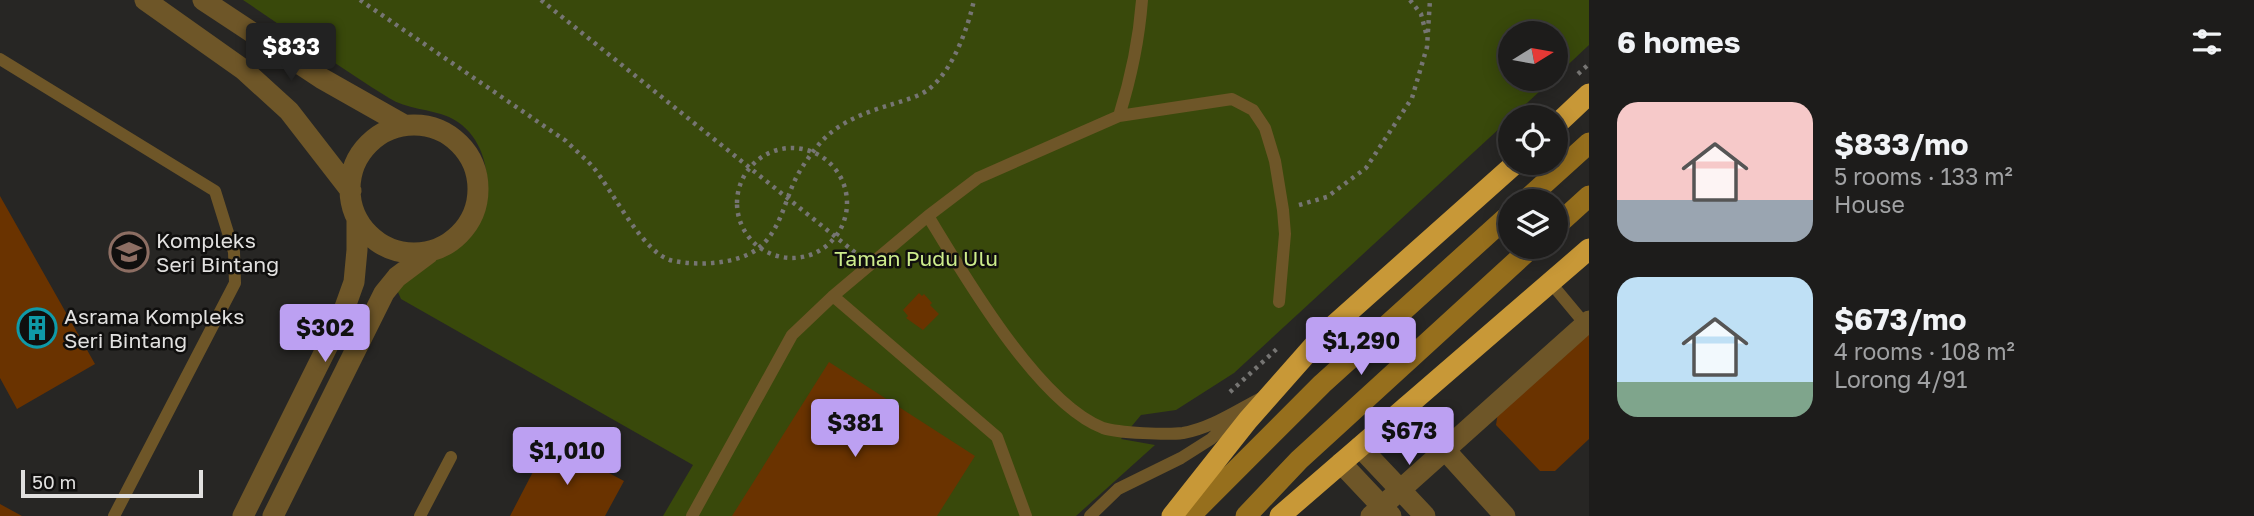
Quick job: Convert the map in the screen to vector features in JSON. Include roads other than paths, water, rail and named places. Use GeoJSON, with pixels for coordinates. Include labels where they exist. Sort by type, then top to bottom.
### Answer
{"type":"FeatureCollection","features":[{"type":"Feature","properties":{"kind":"highway"},"geometry":{"type":"LineString","coordinates":[[1568,114],[1589,94]]}},
{"type":"Feature","properties":{"kind":"highway"},"geometry":{"type":"LineString","coordinates":[[1172,516],[1248,420],[1324,334],[1503,175]]}},
{"type":"Feature","properties":{"kind":"highway"},"geometry":{"type":"LineString","coordinates":[[1280,516],[1589,249]]}},
{"type":"Feature","properties":{"kind":"street"},"geometry":{"type":"LineString","coordinates":[[145,0],[244,70],[289,111],[351,191]]}},
{"type":"Feature","properties":{"kind":"street"},"geometry":{"type":"LineString","coordinates":[[203,0],[321,78],[404,125]]}},
{"type":"Feature","properties":{"kind":"street"},"geometry":{"type":"LineString","coordinates":[[243,516],[340,321],[354,282],[357,220],[350,179],[356,160],[368,143],[385,131],[404,125],[426,125],[447,133],[464,147],[475,166],[479,188],[476,210],[466,229],[449,244],[429,253],[397,277],[384,293],[273,516]]}},
{"type":"Feature","properties":{"kind":"street"},"geometry":{"type":"LineString","coordinates":[[1538,189],[1589,143]]}},
{"type":"Feature","properties":{"kind":"street"},"geometry":{"type":"LineString","coordinates":[[1568,215],[1589,196]]}},
{"type":"Feature","properties":{"kind":"street"},"geometry":{"type":"LineString","coordinates":[[357,220],[370,237],[387,249],[408,254],[429,253]]}},
{"type":"Feature","properties":{"kind":"street"},"geometry":{"type":"LineString","coordinates":[[1190,516],[1322,384],[1498,225]]}},
{"type":"Feature","properties":{"kind":"street"},"geometry":{"type":"LineString","coordinates":[[1246,516],[1299,460],[1519,259]]}},
{"type":"Feature","properties":{"kind":"street"},"geometry":{"type":"LineString","coordinates":[[1342,463],[1381,513],[1402,490],[1587,323]]}},
{"type":"Feature","properties":{"kind":"street"},"geometry":{"type":"LineString","coordinates":[[1406,407],[1504,516]]}},
{"type":"Feature","properties":{"kind":"street"},"geometry":{"type":"LineString","coordinates":[[1360,447],[1425,516]]}},
{"type":"Feature","properties":{"kind":"lane"},"geometry":{"type":"LineString","coordinates":[[1136,0],[1140,23]]}},
{"type":"Feature","properties":{"kind":"lane"},"geometry":{"type":"LineString","coordinates":[[1119,116],[1129,85],[1142,0]]}},
{"type":"Feature","properties":{"kind":"lane"},"geometry":{"type":"LineString","coordinates":[[0,59],[215,191],[234,251],[235,283],[114,516]]}},
{"type":"Feature","properties":{"kind":"lane"},"geometry":{"type":"LineString","coordinates":[[692,516],[792,335],[833,296],[978,178],[1119,116],[1232,99],[1254,110],[1265,128],[1275,161],[1283,210],[1285,234],[1279,302]]}},
{"type":"Feature","properties":{"kind":"lane"},"geometry":{"type":"LineString","coordinates":[[928,216],[969,284],[1040,379],[1074,410],[1104,428],[1128,432],[1181,433],[1207,427],[1273,392]]}},
{"type":"Feature","properties":{"kind":"lane"},"geometry":{"type":"LineString","coordinates":[[1550,282],[1587,323]]}},
{"type":"Feature","properties":{"kind":"lane"},"geometry":{"type":"LineString","coordinates":[[833,296],[997,437],[1026,516]]}},
{"type":"Feature","properties":{"kind":"lane"},"geometry":{"type":"LineString","coordinates":[[1090,516],[1118,489],[1181,458],[1211,439],[1245,406]]}},
{"type":"Feature","properties":{"kind":"lane"},"geometry":{"type":"LineString","coordinates":[[420,516],[450,457]]}},
{"type":"Feature","properties":{"kind":"place","name":"Kompleks Seri Bintang"},"geometry":{"type":"Point","coordinates":[129,252]}},
{"type":"Feature","properties":{"kind":"place","name":"Asrama Kompleks Seri Bintang"},"geometry":{"type":"Point","coordinates":[37,328]}},
{"type":"Feature","properties":{"kind":"park label","name":"Taman Pudu Ulu"},"geometry":{"type":"Point","coordinates":[916,258]}}]}
